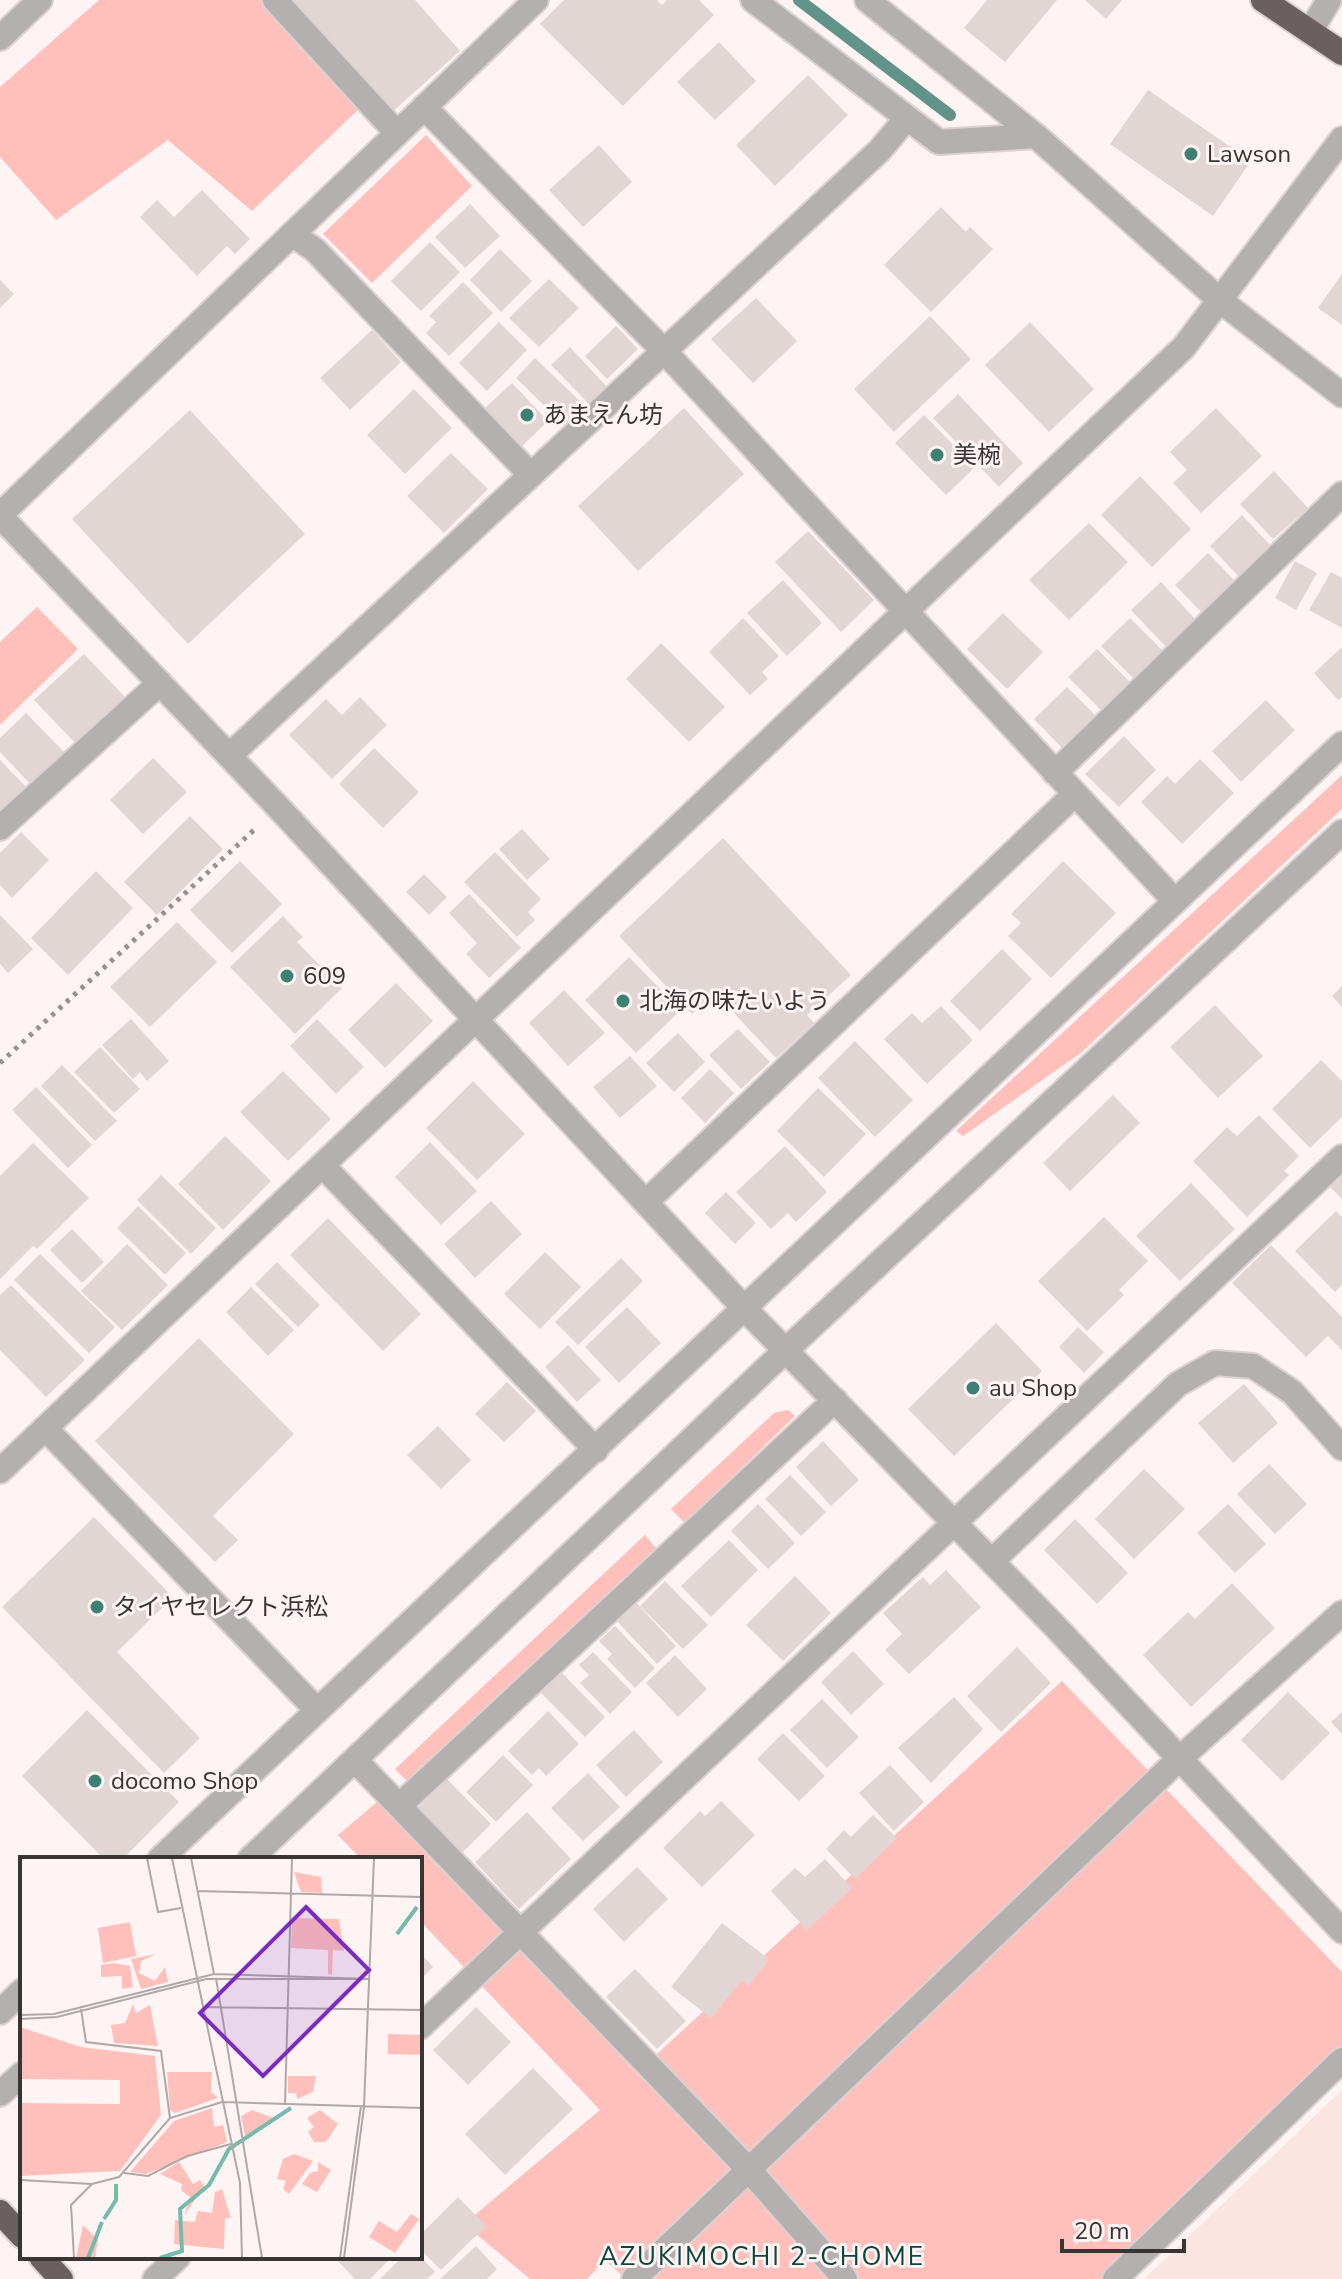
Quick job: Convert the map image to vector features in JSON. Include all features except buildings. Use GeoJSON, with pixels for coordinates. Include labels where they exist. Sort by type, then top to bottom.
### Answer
{"type":"FeatureCollection","features":[{"type":"Feature","properties":{"kind":"highway"},"geometry":{"type":"LineString","coordinates":[[1263,0],[1342,53]]}},
{"type":"Feature","properties":{"kind":"highway"},"geometry":{"type":"LineString","coordinates":[[0,2212],[20,2234]]}},
{"type":"Feature","properties":{"kind":"highway"},"geometry":{"type":"LineString","coordinates":[[43,2259],[61,2279]]}},
{"type":"Feature","properties":{"kind":"street"},"geometry":{"type":"LineString","coordinates":[[0,38],[40,0]]}},
{"type":"Feature","properties":{"kind":"street"},"geometry":{"type":"LineString","coordinates":[[275,0],[397,133]]}},
{"type":"Feature","properties":{"kind":"street"},"geometry":{"type":"LineString","coordinates":[[536,0],[0,515],[278,807],[744,1308],[953,1520],[1342,1931]]}},
{"type":"Feature","properties":{"kind":"street"},"geometry":{"type":"LineString","coordinates":[[753,0],[939,142],[1036,136]]}},
{"type":"Feature","properties":{"kind":"street"},"geometry":{"type":"LineString","coordinates":[[867,0],[1036,136],[1222,302],[1342,395]]}},
{"type":"Feature","properties":{"kind":"street"},"geometry":{"type":"LineString","coordinates":[[1310,32],[1329,0]]}},
{"type":"Feature","properties":{"kind":"street"},"geometry":{"type":"LineString","coordinates":[[424,107],[664,351],[1174,900]]}},
{"type":"Feature","properties":{"kind":"street"},"geometry":{"type":"LineString","coordinates":[[229,756],[879,151],[907,118]]}},
{"type":"Feature","properties":{"kind":"street"},"geometry":{"type":"LineString","coordinates":[[0,1471],[907,614],[1184,347],[1222,302],[1342,139]]}},
{"type":"Feature","properties":{"kind":"street"},"geometry":{"type":"LineString","coordinates":[[292,234],[315,250],[531,475]]}},
{"type":"Feature","properties":{"kind":"street"},"geometry":{"type":"LineString","coordinates":[[1055,773],[1342,494]]}},
{"type":"Feature","properties":{"kind":"street"},"geometry":{"type":"LineString","coordinates":[[0,828],[160,683]]}},
{"type":"Feature","properties":{"kind":"street"},"geometry":{"type":"LineString","coordinates":[[162,1857],[1342,744]]}},
{"type":"Feature","properties":{"kind":"street"},"geometry":{"type":"LineString","coordinates":[[646,1202],[1075,794]]}},
{"type":"Feature","properties":{"kind":"street"},"geometry":{"type":"LineString","coordinates":[[252,1857],[786,1350],[1342,832]]}},
{"type":"Feature","properties":{"kind":"street"},"geometry":{"type":"LineString","coordinates":[[422,2025],[953,1520],[1342,1157]]}},
{"type":"Feature","properties":{"kind":"street"},"geometry":{"type":"LineString","coordinates":[[324,1167],[596,1450]]}},
{"type":"Feature","properties":{"kind":"street"},"geometry":{"type":"LineString","coordinates":[[992,1561],[1178,1384],[1215,1363],[1253,1366],[1292,1392],[1342,1448]]}},
{"type":"Feature","properties":{"kind":"street"},"geometry":{"type":"LineString","coordinates":[[399,1806],[835,1400]]}},
{"type":"Feature","properties":{"kind":"street"},"geometry":{"type":"LineString","coordinates":[[45,1428],[316,1709]]}},
{"type":"Feature","properties":{"kind":"street"},"geometry":{"type":"LineString","coordinates":[[634,2279],[1178,1760],[1342,1613]]}},
{"type":"Feature","properties":{"kind":"street"},"geometry":{"type":"LineString","coordinates":[[355,1760],[750,2171],[845,2279]]}},
{"type":"Feature","properties":{"kind":"street"},"geometry":{"type":"LineString","coordinates":[[0,2012],[20,1993]]}},
{"type":"Feature","properties":{"kind":"street"},"geometry":{"type":"LineString","coordinates":[[1115,2279],[1342,2060]]}},
{"type":"Feature","properties":{"kind":"street"},"geometry":{"type":"LineString","coordinates":[[0,2094],[20,2076]]}},
{"type":"Feature","properties":{"kind":"street"},"geometry":{"type":"LineString","coordinates":[[155,2279],[176,2259]]}},
{"type":"Feature","properties":{"kind":"path"},"geometry":{"type":"LineString","coordinates":[[0,1063],[278,807]]}},
{"type":"Feature","properties":{"kind":"shaded area"},"geometry":{"type":"Polygon","coordinates":[[[99,0],[261,0],[361,107],[252,211],[168,140],[56,220],[0,157],[0,87],[99,0]]]}},
{"type":"Feature","properties":{"kind":"shaded area"},"geometry":{"type":"Polygon","coordinates":[[[426,135],[472,186],[372,283],[323,234],[426,135]]]}},
{"type":"Feature","properties":{"kind":"shaded area"},"geometry":{"type":"Polygon","coordinates":[[[37,607],[78,649],[0,725],[0,642],[37,607]]]}},
{"type":"Feature","properties":{"kind":"shaded area"},"geometry":{"type":"Polygon","coordinates":[[[1342,775],[1342,809],[1082,1052],[963,1136],[956,1131],[1342,775]]]}},
{"type":"Feature","properties":{"kind":"shaded area"},"geometry":{"type":"Polygon","coordinates":[[[788,1410],[795,1416],[685,1523],[671,1509],[774,1413],[788,1410]]]}},
{"type":"Feature","properties":{"kind":"shaded area"},"geometry":{"type":"Polygon","coordinates":[[[645,1535],[657,1549],[409,1783],[395,1769],[645,1535]]]}},
{"type":"Feature","properties":{"kind":"shaded area"},"geometry":{"type":"Polygon","coordinates":[[[1062,1681],[1342,1972],[1342,2051],[1102,2279],[626,2279],[605,2260],[587,2279],[530,2279],[464,2224],[600,2110],[422,1923],[422,1857],[359,1857],[338,1835],[389,1792],[645,2065],[1062,1681]]]}},
{"type":"Feature","properties":{"kind":"shaded area"},"geometry":{"type":"Polygon","coordinates":[[[1342,2090],[1342,2279],[1144,2279],[1342,2090]]]}},
{"type":"Feature","properties":{"kind":"waterway"},"geometry":{"type":"LineString","coordinates":[[799,0],[950,115]]}},
{"type":"Feature","properties":{"kind":"place","name":"Lawson"},"geometry":{"type":"Point","coordinates":[1191,154]}},
{"type":"Feature","properties":{"kind":"place","name":"あまえん坊"},"geometry":{"type":"Point","coordinates":[527,415]}},
{"type":"Feature","properties":{"kind":"place","name":"美椀"},"geometry":{"type":"Point","coordinates":[937,455]}},
{"type":"Feature","properties":{"kind":"place","name":"609"},"geometry":{"type":"Point","coordinates":[287,976]}},
{"type":"Feature","properties":{"kind":"place","name":"北海の味たいよう"},"geometry":{"type":"Point","coordinates":[623,1001]}},
{"type":"Feature","properties":{"kind":"place","name":"au Shop"},"geometry":{"type":"Point","coordinates":[973,1388]}},
{"type":"Feature","properties":{"kind":"place","name":"タイヤセレクト浜松"},"geometry":{"type":"Point","coordinates":[97,1607]}},
{"type":"Feature","properties":{"kind":"place","name":"docomo Shop"},"geometry":{"type":"Point","coordinates":[95,1781]}},
{"type":"Feature","properties":{"kind":"district","name":"AZUKIMOCHI 2-CHOME"},"geometry":{"type":"Point","coordinates":[762,2256]}}]}
